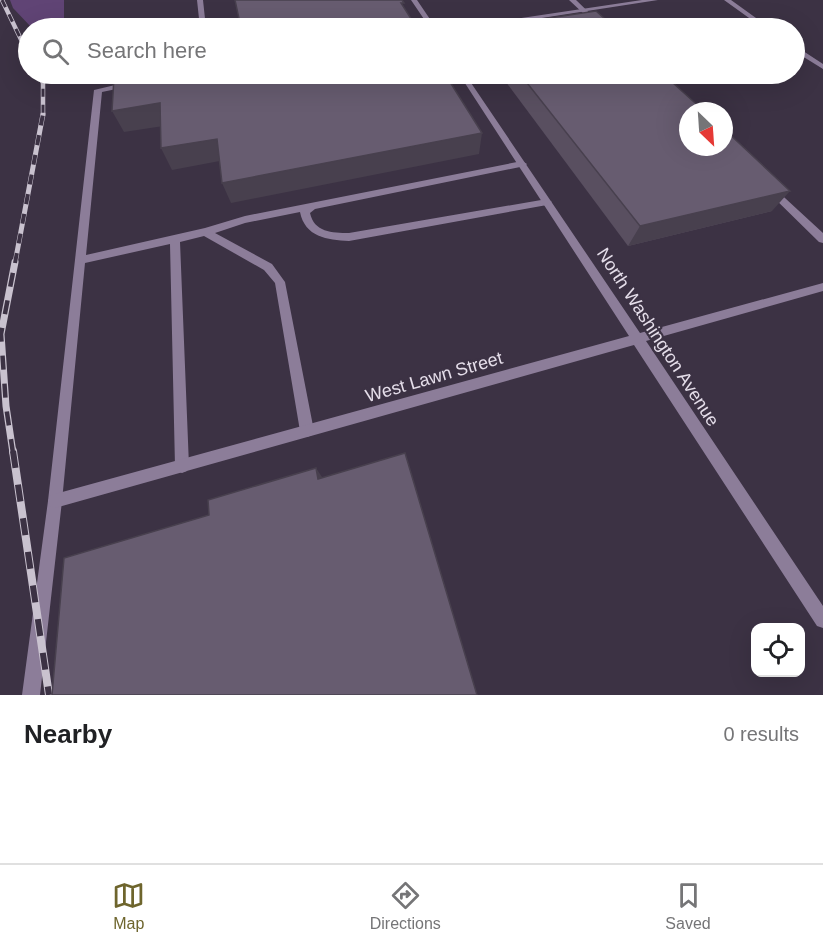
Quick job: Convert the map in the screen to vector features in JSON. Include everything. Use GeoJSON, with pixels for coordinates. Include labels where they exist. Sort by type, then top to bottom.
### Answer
{"type":"FeatureCollection","features":[{"type":"Feature","properties":{"kind":"street"},"geometry":{"type":"LineString","coordinates":[[200,0],[202,18]]}},
{"type":"Feature","properties":{"kind":"street"},"geometry":{"type":"LineString","coordinates":[[414,0],[426,18]]}},
{"type":"Feature","properties":{"kind":"street"},"geometry":{"type":"LineString","coordinates":[[572,0],[591,18]]}},
{"type":"Feature","properties":{"kind":"street"},"geometry":{"type":"LineString","coordinates":[[536,18],[655,0]]}},
{"type":"Feature","properties":{"kind":"street"},"geometry":{"type":"LineString","coordinates":[[727,0],[753,18]]}},
{"type":"Feature","properties":{"kind":"street"},"geometry":{"type":"LineString","coordinates":[[805,54],[823,67]]}},
{"type":"Feature","properties":{"kind":"street"},"geometry":{"type":"LineString","coordinates":[[32,695],[55,501],[98,90],[130,84]]}},
{"type":"Feature","properties":{"kind":"street","name":"North Washington Avenue"},"geometry":{"type":"LineString","coordinates":[[469,84],[823,620]]}},
{"type":"Feature","properties":{"kind":"street"},"geometry":{"type":"LineString","coordinates":[[80,260],[206,232],[245,220],[522,164]]}},
{"type":"Feature","properties":{"kind":"street"},"geometry":{"type":"LineString","coordinates":[[765,184],[823,239]]}},
{"type":"Feature","properties":{"kind":"street"},"geometry":{"type":"LineString","coordinates":[[309,207],[305,212],[306,221],[314,231],[334,237],[349,237],[547,202]]}},
{"type":"Feature","properties":{"kind":"street"},"geometry":{"type":"LineString","coordinates":[[206,232],[268,267],[280,282],[307,431]]}},
{"type":"Feature","properties":{"kind":"street"},"geometry":{"type":"LineString","coordinates":[[175,239],[183,466]]}},
{"type":"Feature","properties":{"kind":"street","name":"West Lawn Street"},"geometry":{"type":"LineString","coordinates":[[55,501],[823,287]]}},
{"type":"Feature","properties":{"kind":"shaded area"},"geometry":{"type":"Polygon","coordinates":[[[10,0],[64,0],[64,18],[22,18],[13,8],[10,0]]]}},
{"type":"Feature","properties":{"kind":"building"},"geometry":{"type":"Polygon","coordinates":[[[235,0],[402,0],[404,3],[401,3],[411,18],[239,18],[235,0]]]}},
{"type":"Feature","properties":{"kind":"building"},"geometry":{"type":"Polygon","coordinates":[[[596,11],[604,18],[550,18],[596,11]]]}},
{"type":"Feature","properties":{"kind":"building"},"geometry":{"type":"Polygon","coordinates":[[[114,84],[451,84],[482,133],[222,183],[217,139],[161,148],[160,103],[112,111],[114,84]]]}},
{"type":"Feature","properties":{"kind":"building"},"geometry":{"type":"Polygon","coordinates":[[[528,84],[674,84],[694,102],[679,102],[679,156],[733,156],[733,137],[790,191],[640,226],[528,84]]]}},
{"type":"Feature","properties":{"kind":"building"},"geometry":{"type":"Polygon","coordinates":[[[405,453],[477,695],[52,695],[64,558],[209,515],[208,500],[316,468],[318,479],[405,453]]]}},
{"type":"Feature","properties":{"kind":"railway"},"geometry":{"type":"LineString","coordinates":[[2,0],[18,33]]}},
{"type":"Feature","properties":{"kind":"railway"},"geometry":{"type":"LineString","coordinates":[[43,84],[43,114]]}},
{"type":"Feature","properties":{"kind":"railway"},"geometry":{"type":"LineString","coordinates":[[15,263],[43,114]]}},
{"type":"Feature","properties":{"kind":"railway"},"geometry":{"type":"LineString","coordinates":[[13,453],[6,406],[1,334],[15,262]]}},
{"type":"Feature","properties":{"kind":"railway"},"geometry":{"type":"LineString","coordinates":[[13,451],[49,695]]}}]}
